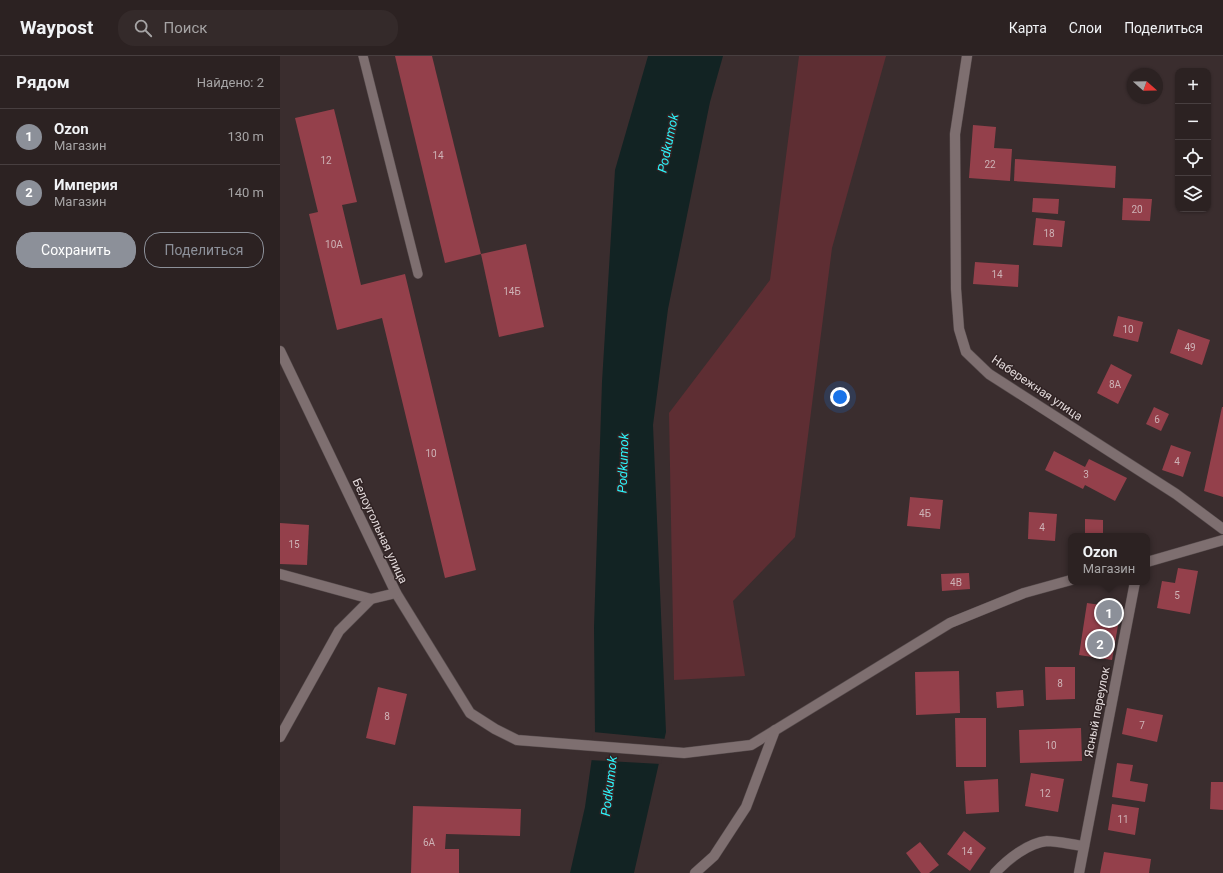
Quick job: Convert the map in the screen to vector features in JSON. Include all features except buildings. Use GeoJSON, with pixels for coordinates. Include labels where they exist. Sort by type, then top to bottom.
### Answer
{"type":"FeatureCollection","features":[{"type":"Feature","properties":{"kind":"street","name":"Набережная улица"},"geometry":{"type":"LineString","coordinates":[[967,56],[955,134],[956,289],[959,329],[966,352],[990,374],[1176,494],[1223,529]]}},
{"type":"Feature","properties":{"kind":"street","name":"Белоугольная улица"},"geometry":{"type":"LineString","coordinates":[[280,351],[396,593],[371,599]]}},
{"type":"Feature","properties":{"kind":"street"},"geometry":{"type":"LineString","coordinates":[[1150,561],[1223,540]]}},
{"type":"Feature","properties":{"kind":"street"},"geometry":{"type":"LineString","coordinates":[[280,574],[371,599],[339,631],[280,737]]}},
{"type":"Feature","properties":{"kind":"street"},"geometry":{"type":"LineString","coordinates":[[396,593],[470,713],[495,729],[517,740],[684,753],[751,745],[950,624],[1024,593],[1068,581]]}},
{"type":"Feature","properties":{"kind":"street","name":"Ясный переулок"},"geometry":{"type":"LineString","coordinates":[[1079,873],[1134,585]]}},
{"type":"Feature","properties":{"kind":"street"},"geometry":{"type":"LineString","coordinates":[[695,873],[714,856],[746,806],[776,730]]}},
{"type":"Feature","properties":{"kind":"street"},"geometry":{"type":"LineString","coordinates":[[995,873],[1024,849],[1047,841],[1084,846]]}},
{"type":"Feature","properties":{"kind":"lane"},"geometry":{"type":"LineString","coordinates":[[363,56],[418,274]]}},
{"type":"Feature","properties":{"kind":"shaded area"},"geometry":{"type":"Polygon","coordinates":[[[799,56],[886,56],[832,248],[795,537],[733,601],[745,676],[674,680],[669,413],[770,280],[799,56]]]}},
{"type":"Feature","properties":{"kind":"water","name":"Podkumok"},"geometry":{"type":"Polygon","coordinates":[[[648,56],[723,56],[710,102],[668,309],[653,425],[666,732],[634,873],[570,873],[585,807],[595,736],[594,627],[602,382],[615,170],[648,56]]]}},
{"type":"Feature","properties":{"kind":"pier"},"geometry":{"type":"Polygon","coordinates":[[[593,732],[666,739],[661,764],[589,760],[593,732]]]}},
{"type":"Feature","properties":{"kind":"place","name":"Ozon"},"geometry":{"type":"Point","coordinates":[1109,613]}},
{"type":"Feature","properties":{"kind":"place","name":"Империя"},"geometry":{"type":"Point","coordinates":[1100,644]}}]}
